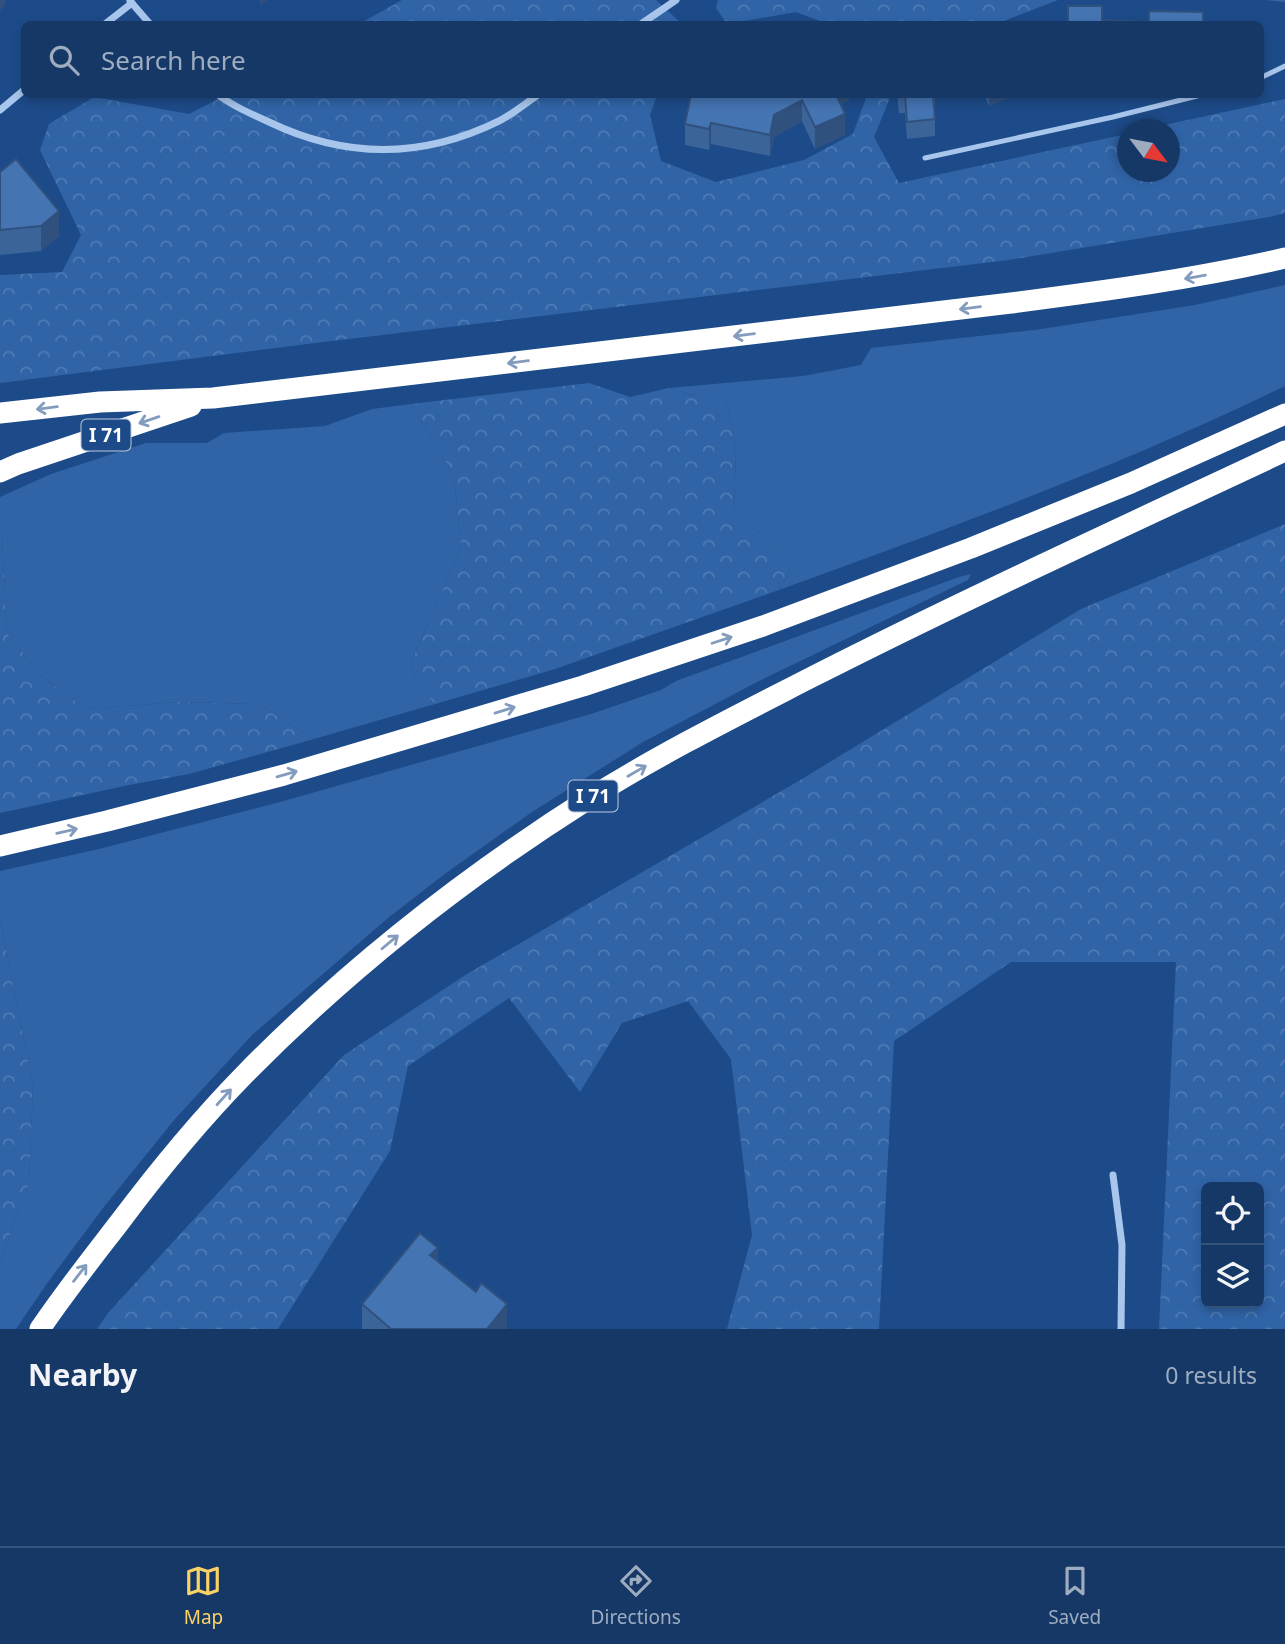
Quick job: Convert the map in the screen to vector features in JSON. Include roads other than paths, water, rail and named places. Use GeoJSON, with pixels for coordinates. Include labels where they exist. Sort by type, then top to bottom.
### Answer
{"type":"FeatureCollection","features":[{"type":"Feature","properties":{"kind":"highway","name":"I 71"},"geometry":{"type":"LineString","coordinates":[[0,472],[213,398],[1139,286],[1234,270],[1285,258]]}},
{"type":"Feature","properties":{"kind":"highway"},"geometry":{"type":"LineString","coordinates":[[0,413],[100,401],[213,398]]}},
{"type":"Feature","properties":{"kind":"highway"},"geometry":{"type":"LineString","coordinates":[[0,846],[284,775],[583,686],[750,631],[971,548],[1131,483],[1285,414]]}},
{"type":"Feature","properties":{"kind":"highway","name":"I 71"},"geometry":{"type":"LineString","coordinates":[[40,1329],[65,1292],[165,1163],[243,1076],[317,1005],[392,939],[496,861],[591,797],[690,740],[882,642],[1285,451]]}},
{"type":"Feature","properties":{"kind":"street"},"geometry":{"type":"LineString","coordinates":[[645,21],[676,0]]}},
{"type":"Feature","properties":{"kind":"street"},"geometry":{"type":"LineString","coordinates":[[108,21],[130,1],[147,21]]}},
{"type":"Feature","properties":{"kind":"street"},"geometry":{"type":"LineString","coordinates":[[0,110],[21,92]]}},
{"type":"Feature","properties":{"kind":"street"},"geometry":{"type":"LineString","coordinates":[[222,98],[295,135],[333,146],[379,150],[424,147],[465,136],[502,119],[533,98]]}},
{"type":"Feature","properties":{"kind":"street"},"geometry":{"type":"LineString","coordinates":[[1113,1175],[1122,1245],[1121,1329]]}},
{"type":"Feature","properties":{"kind":"lane"},"geometry":{"type":"LineString","coordinates":[[1264,76],[1285,66]]}},
{"type":"Feature","properties":{"kind":"lane"},"geometry":{"type":"LineString","coordinates":[[925,158],[1189,98]]}}]}
